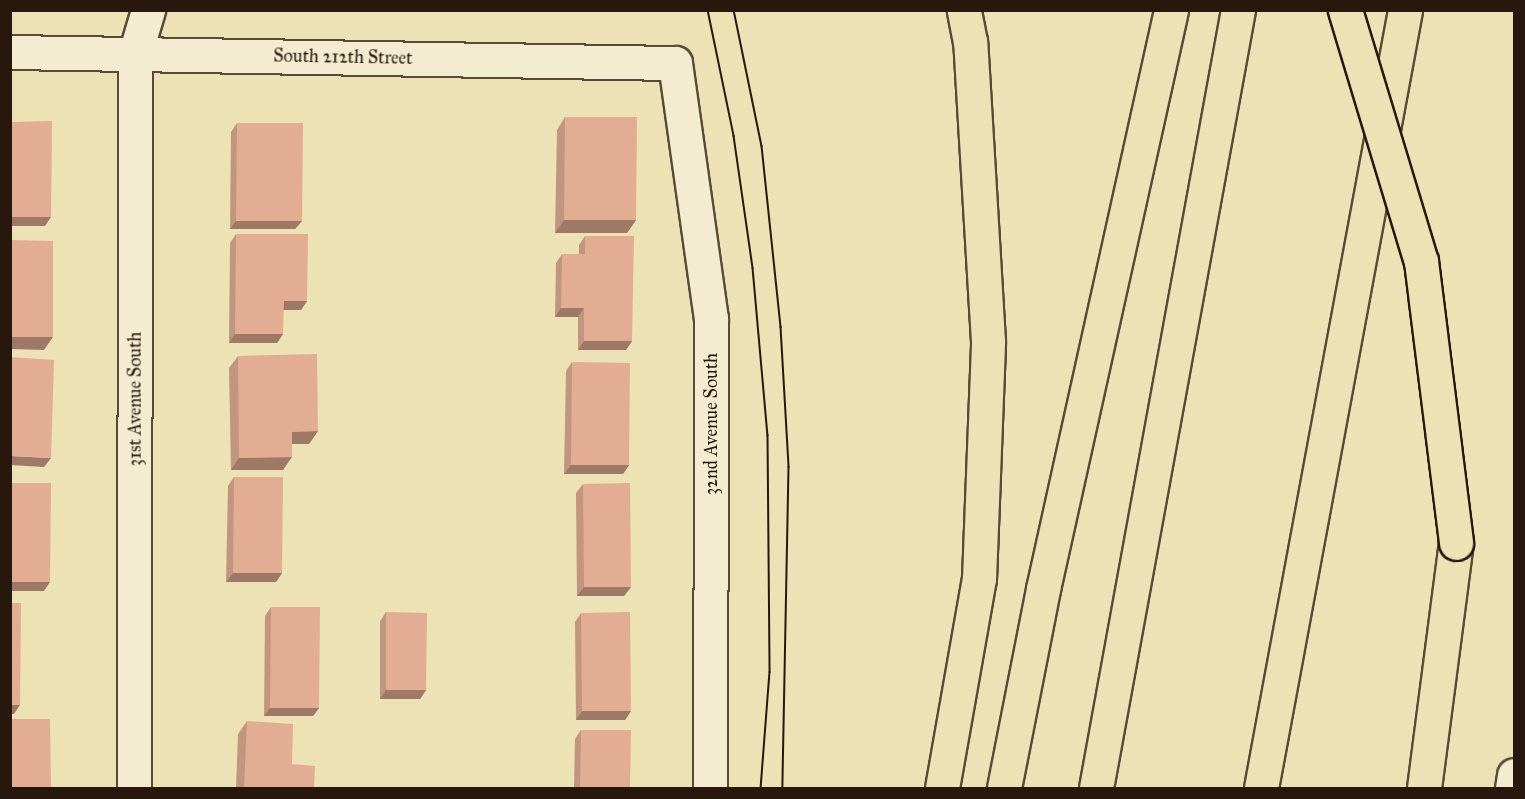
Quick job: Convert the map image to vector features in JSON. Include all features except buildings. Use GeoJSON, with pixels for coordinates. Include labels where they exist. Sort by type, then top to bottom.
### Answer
{"type":"FeatureCollection","features":[{"type":"Feature","properties":{"kind":"highway"},"geometry":{"type":"LineString","coordinates":[[942,789],[979,579],[988,341],[970,42],[964,10]]}},
{"type":"Feature","properties":{"kind":"highway"},"geometry":{"type":"LineString","coordinates":[[1004,789],[1042,589],[1170,10]]}},
{"type":"Feature","properties":{"kind":"highway"},"geometry":{"type":"LineString","coordinates":[[1096,789],[1238,10]]}},
{"type":"Feature","properties":{"kind":"highway"},"geometry":{"type":"LineString","coordinates":[[1345,10],[1422,261],[1456,543],[1424,789]]}},
{"type":"Feature","properties":{"kind":"highway"},"geometry":{"type":"LineString","coordinates":[[1261,789],[1405,10]]}},
{"type":"Feature","properties":{"kind":"street","name":"31st Avenue South"},"geometry":{"type":"LineString","coordinates":[[134,789],[135,54],[148,10]]}},
{"type":"Feature","properties":{"kind":"street","name":"South 212th Street"},"geometry":{"type":"LineString","coordinates":[[10,52],[675,63]]}},
{"type":"Feature","properties":{"kind":"street","name":"32nd Avenue South"},"geometry":{"type":"LineString","coordinates":[[675,63],[711,318],[710,789]]}},
{"type":"Feature","properties":{"kind":"street"},"geometry":{"type":"LineString","coordinates":[[1512,789],[1515,775]]}},
{"type":"Feature","properties":{"kind":"tram line"},"geometry":{"type":"LineString","coordinates":[[708,10],[734,136],[753,268],[768,435],[770,672],[761,788]]}},
{"type":"Feature","properties":{"kind":"tram line"},"geometry":{"type":"LineString","coordinates":[[734,10],[762,146],[781,327],[789,467],[783,788]]}}]}
